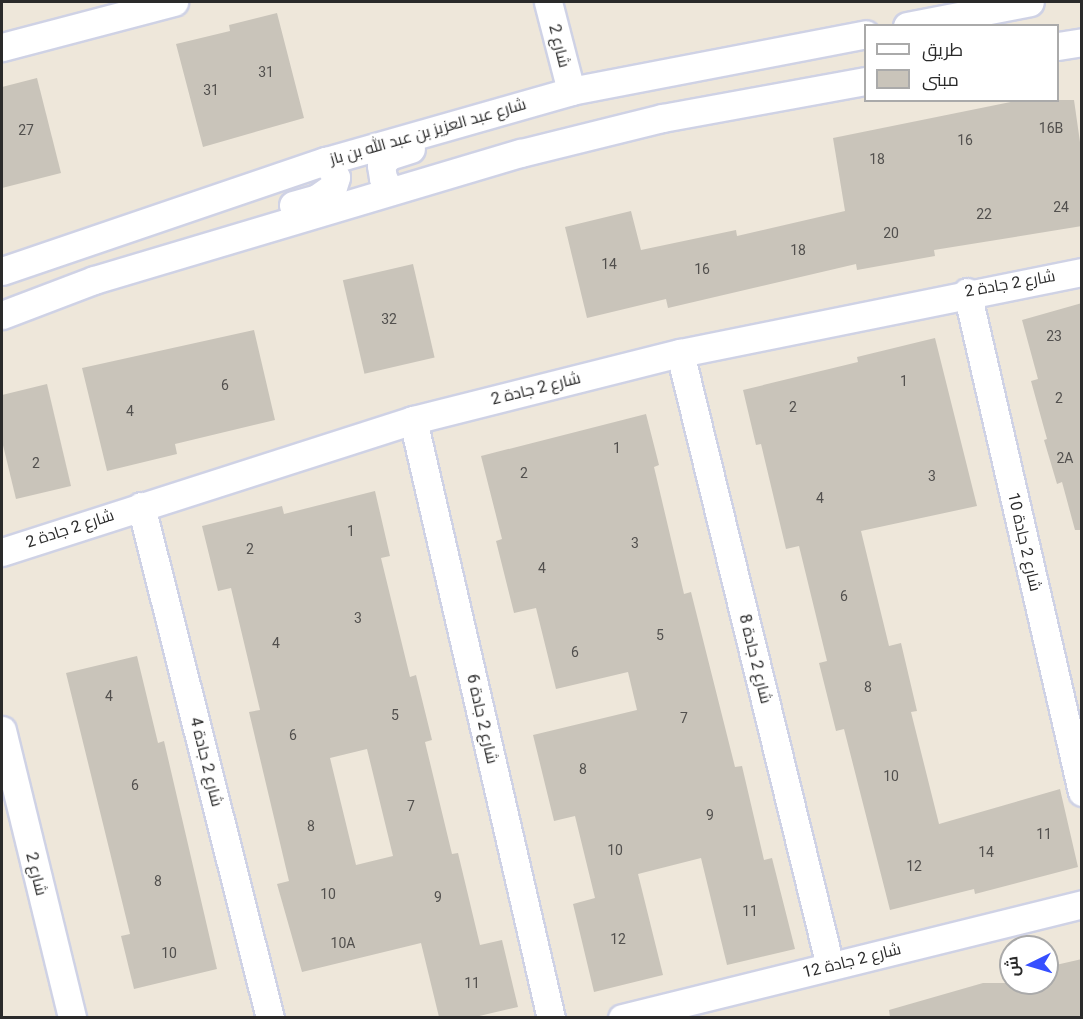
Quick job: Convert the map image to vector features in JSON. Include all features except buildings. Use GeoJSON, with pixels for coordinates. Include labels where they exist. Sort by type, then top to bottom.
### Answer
{"type":"FeatureCollection","features":[{"type":"Feature","properties":{"kind":"street"},"geometry":{"type":"LineString","coordinates":[[2,47],[174,2]]}},
{"type":"Feature","properties":{"kind":"street","name":"شارع 2"},"geometry":{"type":"LineString","coordinates":[[548,2],[571,91]]}},
{"type":"Feature","properties":{"kind":"street"},"geometry":{"type":"LineString","coordinates":[[917,24],[1030,2]]}},
{"type":"Feature","properties":{"kind":"street","name":"شارع عبد العزيز بن عبد الله بن باز"},"geometry":{"type":"LineString","coordinates":[[2,271],[326,161],[460,125],[571,91],[864,34]]}},
{"type":"Feature","properties":{"kind":"street"},"geometry":{"type":"LineString","coordinates":[[1059,46],[1082,42]]}},
{"type":"Feature","properties":{"kind":"street"},"geometry":{"type":"LineString","coordinates":[[2,315],[94,280],[521,153],[662,118],[864,81]]}},
{"type":"Feature","properties":{"kind":"street"},"geometry":{"type":"LineString","coordinates":[[391,191],[382,178],[381,165],[389,156],[442,137],[460,125]]}},
{"type":"Feature","properties":{"kind":"street"},"geometry":{"type":"LineString","coordinates":[[210,246],[232,226],[317,198],[333,187],[336,177],[326,161]]}},
{"type":"Feature","properties":{"kind":"street","name":"شارع 2 جادة 2"},"geometry":{"type":"LineString","coordinates":[[2,552],[413,420],[680,353],[967,292],[1082,272]]}},
{"type":"Feature","properties":{"kind":"street","name":"شارع 2 جادة 10"},"geometry":{"type":"LineString","coordinates":[[967,292],[1082,792]]}},
{"type":"Feature","properties":{"kind":"street","name":"شارع 2 جادة 8"},"geometry":{"type":"LineString","coordinates":[[680,353],[830,966]]}},
{"type":"Feature","properties":{"kind":"street","name":"شارع 2 جادة 6"},"geometry":{"type":"LineString","coordinates":[[413,420],[551,1017]]}},
{"type":"Feature","properties":{"kind":"street","name":"شارع 2 جادة 4"},"geometry":{"type":"LineString","coordinates":[[141,506],[270,1017]]}},
{"type":"Feature","properties":{"kind":"street","name":"شارع 2"},"geometry":{"type":"LineString","coordinates":[[2,729],[72,1017]]}},
{"type":"Feature","properties":{"kind":"street","name":"شارع 2 جادة 12"},"geometry":{"type":"LineString","coordinates":[[622,1017],[1082,904]]}}]}
